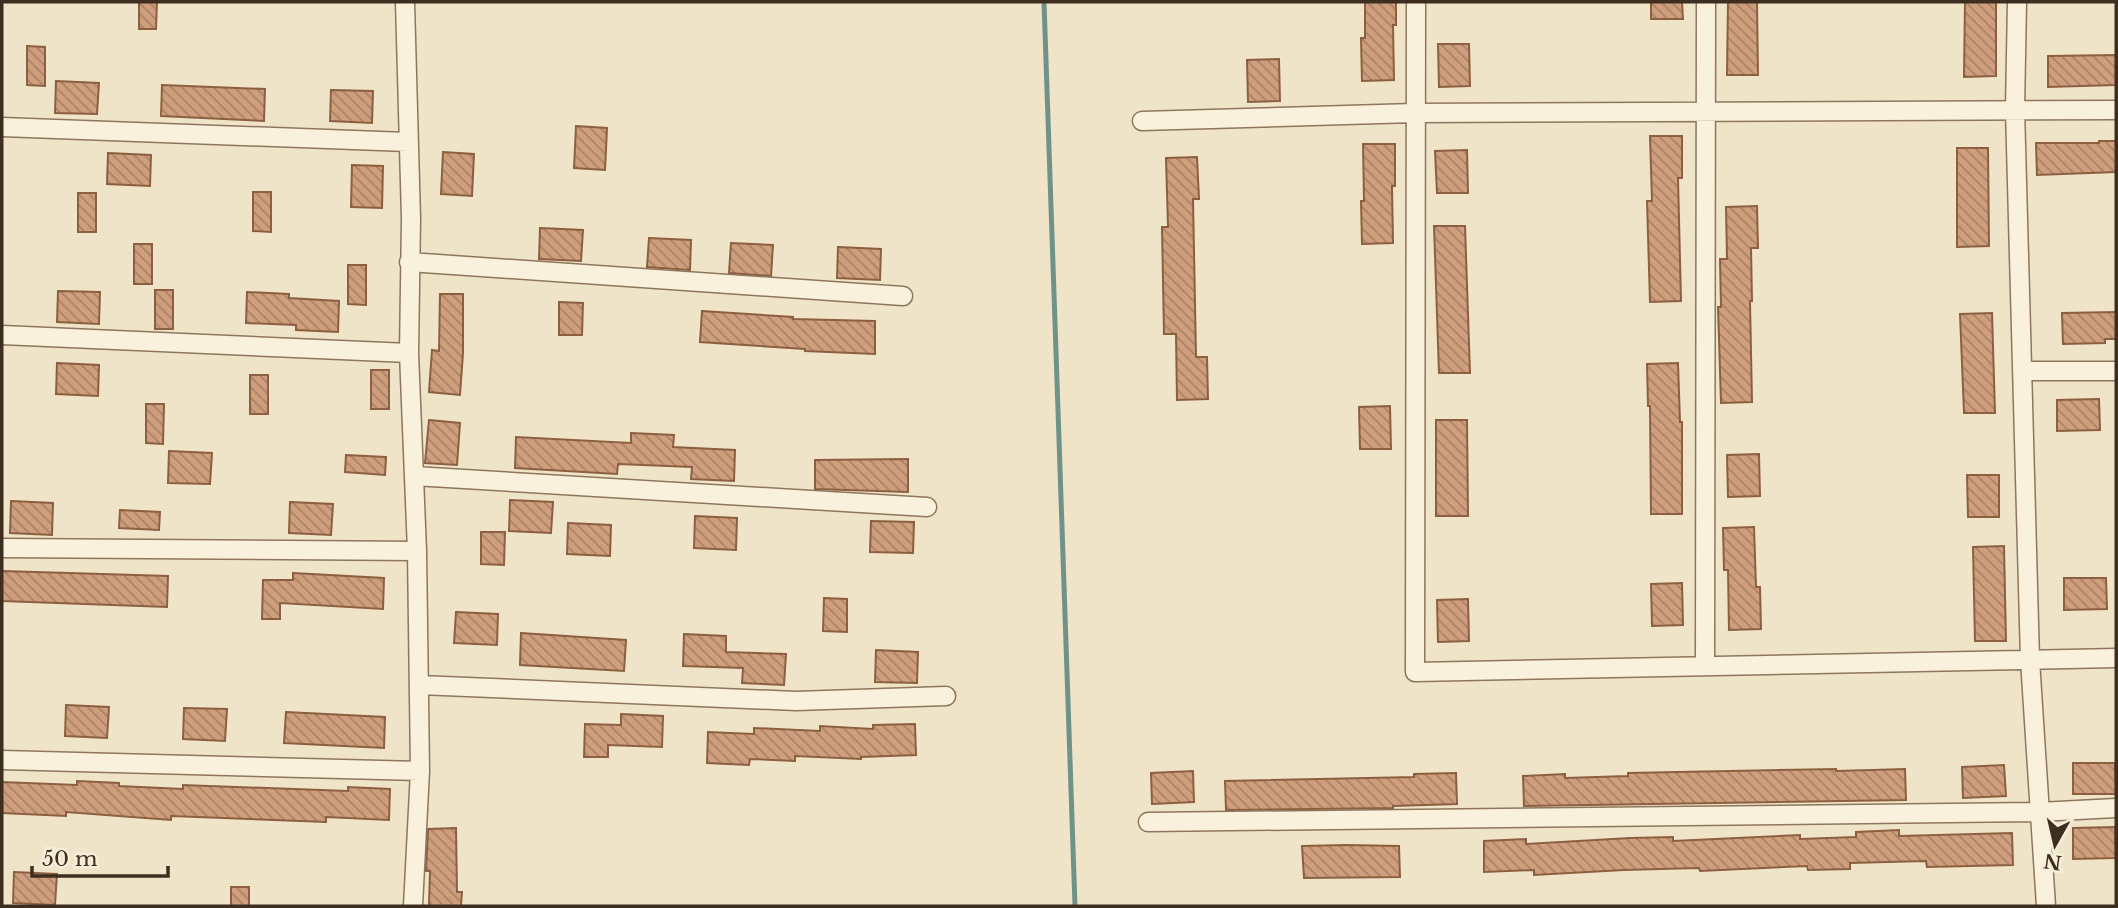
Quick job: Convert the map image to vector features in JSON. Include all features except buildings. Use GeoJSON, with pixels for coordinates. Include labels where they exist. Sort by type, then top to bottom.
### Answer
{"type":"FeatureCollection","features":[{"type":"Feature","properties":{"kind":"street"},"geometry":{"type":"LineString","coordinates":[[405,2],[411,219],[409,353],[417,551],[420,771],[413,906]]}},
{"type":"Feature","properties":{"kind":"street"},"geometry":{"type":"LineString","coordinates":[[1416,2],[1415,672],[2116,658]]}},
{"type":"Feature","properties":{"kind":"street"},"geometry":{"type":"LineString","coordinates":[[1705,666],[1706,2]]}},
{"type":"Feature","properties":{"kind":"street"},"geometry":{"type":"LineString","coordinates":[[2017,2],[2015,110],[2030,660],[2046,906]]}},
{"type":"Feature","properties":{"kind":"street"},"geometry":{"type":"LineString","coordinates":[[1142,121],[1414,113],[2116,110]]}},
{"type":"Feature","properties":{"kind":"street"},"geometry":{"type":"LineString","coordinates":[[2,127],[407,142]]}},
{"type":"Feature","properties":{"kind":"street"},"geometry":{"type":"LineString","coordinates":[[410,262],[904,296]]}},
{"type":"Feature","properties":{"kind":"street"},"geometry":{"type":"LineString","coordinates":[[2,335],[409,353]]}},
{"type":"Feature","properties":{"kind":"street"},"geometry":{"type":"LineString","coordinates":[[2022,371],[2116,371]]}},
{"type":"Feature","properties":{"kind":"street"},"geometry":{"type":"LineString","coordinates":[[414,476],[927,507]]}},
{"type":"Feature","properties":{"kind":"street"},"geometry":{"type":"LineString","coordinates":[[2,548],[417,551]]}},
{"type":"Feature","properties":{"kind":"street"},"geometry":{"type":"LineString","coordinates":[[419,685],[796,701],[946,696]]}},
{"type":"Feature","properties":{"kind":"street"},"geometry":{"type":"LineString","coordinates":[[2,760],[420,771]]}},
{"type":"Feature","properties":{"kind":"street"},"geometry":{"type":"LineString","coordinates":[[1148,822],[2039,812],[2116,808]]}},
{"type":"Feature","properties":{"kind":"waterway"},"geometry":{"type":"LineString","coordinates":[[1044,2],[1075,906]]}}]}
